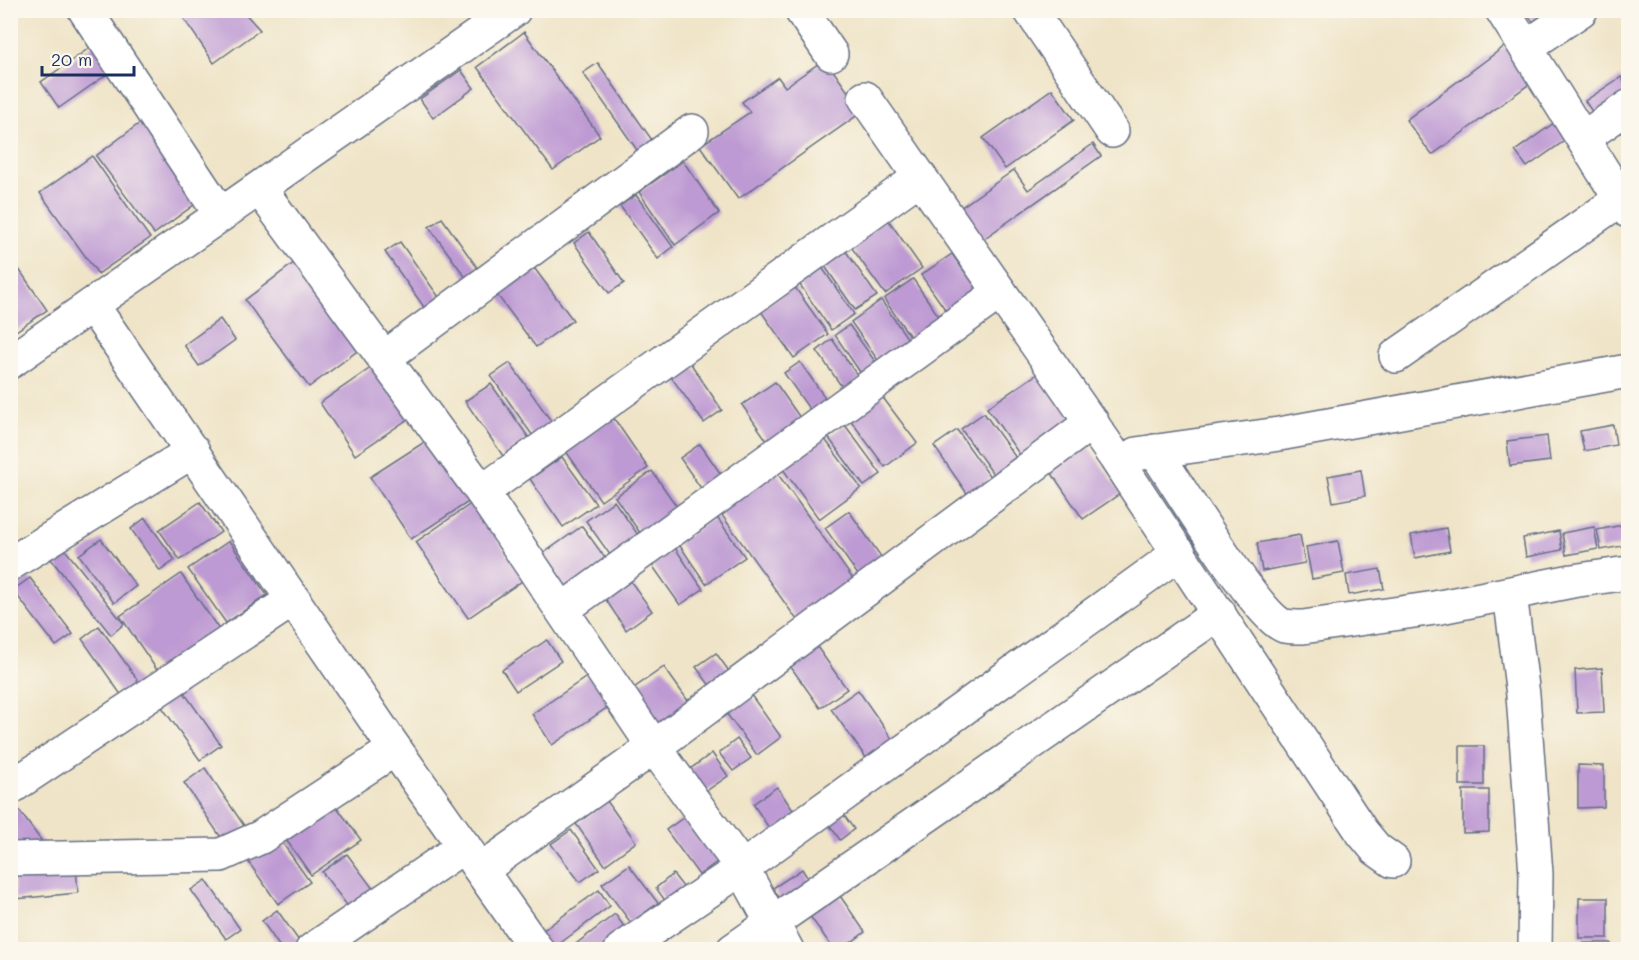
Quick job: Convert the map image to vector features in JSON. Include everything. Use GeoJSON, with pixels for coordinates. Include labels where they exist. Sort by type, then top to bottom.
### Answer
{"type":"FeatureCollection","features":[{"type":"Feature","properties":{"kind":"street"},"geometry":{"type":"LineString","coordinates":[[85,10],[221,216]]}},
{"type":"Feature","properties":{"kind":"street"},"geometry":{"type":"LineString","coordinates":[[10,362],[514,10]]}},
{"type":"Feature","properties":{"kind":"street"},"geometry":{"type":"LineString","coordinates":[[801,10],[831,54]]}},
{"type":"Feature","properties":{"kind":"street"},"geometry":{"type":"LineString","coordinates":[[1030,10],[1112,131]]}},
{"type":"Feature","properties":{"kind":"street"},"geometry":{"type":"LineString","coordinates":[[1396,356],[1625,205],[1502,10]]}},
{"type":"Feature","properties":{"kind":"street"},"geometry":{"type":"LineString","coordinates":[[1526,47],[1581,10]]}},
{"type":"Feature","properties":{"kind":"street"},"geometry":{"type":"LineString","coordinates":[[865,98],[1092,422],[1362,832],[1376,849],[1393,861]]}},
{"type":"Feature","properties":{"kind":"street"},"geometry":{"type":"LineString","coordinates":[[1583,138],[1629,107]]}},
{"type":"Feature","properties":{"kind":"street"},"geometry":{"type":"LineString","coordinates":[[384,358],[692,131]]}},
{"type":"Feature","properties":{"kind":"street"},"geometry":{"type":"LineString","coordinates":[[482,492],[920,178]]}},
{"type":"Feature","properties":{"kind":"street"},"geometry":{"type":"LineString","coordinates":[[260,189],[482,492],[654,747],[741,868],[778,936]]}},
{"type":"Feature","properties":{"kind":"street"},"geometry":{"type":"LineString","coordinates":[[562,610],[1000,292]]}},
{"type":"Feature","properties":{"kind":"street"},"geometry":{"type":"LineString","coordinates":[[92,305],[194,451],[395,749],[537,950]]}},
{"type":"Feature","properties":{"kind":"street"},"geometry":{"type":"LineString","coordinates":[[1115,457],[1279,434],[1629,371]]}},
{"type":"Feature","properties":{"kind":"street"},"geometry":{"type":"LineString","coordinates":[[312,950],[472,858],[654,747],[1092,422]]}},
{"type":"Feature","properties":{"kind":"street"},"geometry":{"type":"LineString","coordinates":[[10,564],[194,451]]}},
{"type":"Feature","properties":{"kind":"street"},"geometry":{"type":"LineString","coordinates":[[1155,451],[1219,549],[1259,603],[1284,626],[1303,627],[1435,608],[1572,581],[1629,573]]}},
{"type":"Feature","properties":{"kind":"street"},"geometry":{"type":"LineString","coordinates":[[621,950],[741,868],[1179,553]]}},
{"type":"Feature","properties":{"kind":"street"},"geometry":{"type":"LineString","coordinates":[[1510,594],[1523,695],[1536,874],[1535,950]]}},
{"type":"Feature","properties":{"kind":"street"},"geometry":{"type":"LineString","coordinates":[[10,789],[294,599]]}},
{"type":"Feature","properties":{"kind":"street"},"geometry":{"type":"LineString","coordinates":[[733,950],[778,936],[1219,613]]}},
{"type":"Feature","properties":{"kind":"street"},"geometry":{"type":"LineString","coordinates":[[10,859],[220,855],[261,837],[395,749]]}},
{"type":"Feature","properties":{"kind":"building"},"geometry":{"type":"Polygon","coordinates":[[[178,10],[242,10],[260,30],[214,63],[178,10]]]}},
{"type":"Feature","properties":{"kind":"building"},"geometry":{"type":"Polygon","coordinates":[[[1525,10],[1562,10],[1537,28],[1525,10]]]}},
{"type":"Feature","properties":{"kind":"building"},"geometry":{"type":"Polygon","coordinates":[[[524,32],[600,136],[553,170],[477,67],[524,32]]]}},
{"type":"Feature","properties":{"kind":"building"},"geometry":{"type":"Polygon","coordinates":[[[95,44],[113,70],[59,108],[41,82],[95,44]]]}},
{"type":"Feature","properties":{"kind":"building"},"geometry":{"type":"Polygon","coordinates":[[[1505,46],[1532,82],[1432,155],[1406,120],[1505,46]]]}},
{"type":"Feature","properties":{"kind":"building"},"geometry":{"type":"Polygon","coordinates":[[[825,59],[862,112],[738,199],[700,146],[750,112],[742,102],[778,77],[785,87],[825,59]]]}},
{"type":"Feature","properties":{"kind":"building"},"geometry":{"type":"Polygon","coordinates":[[[598,63],[659,150],[644,160],[583,73],[598,63]]]}},
{"type":"Feature","properties":{"kind":"building"},"geometry":{"type":"Polygon","coordinates":[[[461,70],[474,88],[433,118],[420,99],[461,70]]]}},
{"type":"Feature","properties":{"kind":"building"},"geometry":{"type":"Polygon","coordinates":[[[1621,77],[1628,88],[1628,93],[1595,116],[1585,101],[1621,77]]]}},
{"type":"Feature","properties":{"kind":"building"},"geometry":{"type":"Polygon","coordinates":[[[1052,89],[1074,120],[1005,169],[983,138],[1052,89]]]}},
{"type":"Feature","properties":{"kind":"building"},"geometry":{"type":"Polygon","coordinates":[[[1558,120],[1570,137],[1527,167],[1515,151],[1558,120]]]}},
{"type":"Feature","properties":{"kind":"building"},"geometry":{"type":"Polygon","coordinates":[[[140,123],[198,202],[154,234],[96,156],[140,123]]]}},
{"type":"Feature","properties":{"kind":"building"},"geometry":{"type":"Polygon","coordinates":[[[1093,144],[1101,156],[975,245],[953,213],[1014,170],[1028,190],[1093,144]]]}},
{"type":"Feature","properties":{"kind":"building"},"geometry":{"type":"Polygon","coordinates":[[[92,156],[150,238],[98,274],[40,193],[92,156]]]}},
{"type":"Feature","properties":{"kind":"building"},"geometry":{"type":"Polygon","coordinates":[[[683,161],[719,213],[675,245],[639,192],[683,161]]]}},
{"type":"Feature","properties":{"kind":"building"},"geometry":{"type":"Polygon","coordinates":[[[636,195],[673,247],[658,259],[620,206],[636,195]]]}},
{"type":"Feature","properties":{"kind":"building"},"geometry":{"type":"Polygon","coordinates":[[[442,218],[481,273],[469,282],[429,227],[442,218]]]}},
{"type":"Feature","properties":{"kind":"building"},"geometry":{"type":"Polygon","coordinates":[[[887,218],[922,268],[885,294],[849,244],[887,218]]]}},
{"type":"Feature","properties":{"kind":"building"},"geometry":{"type":"Polygon","coordinates":[[[589,232],[624,283],[609,293],[574,243],[589,232]]]}},
{"type":"Feature","properties":{"kind":"building"},"geometry":{"type":"Polygon","coordinates":[[[400,242],[441,300],[426,310],[385,252],[400,242]]]}},
{"type":"Feature","properties":{"kind":"building"},"geometry":{"type":"Polygon","coordinates":[[[845,250],[877,296],[855,310],[824,265],[845,250]]]}},
{"type":"Feature","properties":{"kind":"building"},"geometry":{"type":"Polygon","coordinates":[[[952,254],[978,290],[947,312],[921,275],[952,254]]]}},
{"type":"Feature","properties":{"kind":"building"},"geometry":{"type":"Polygon","coordinates":[[[10,256],[47,310],[10,335],[10,256]]]}},
{"type":"Feature","properties":{"kind":"building"},"geometry":{"type":"Polygon","coordinates":[[[303,256],[368,343],[309,387],[245,300],[303,256]]]}},
{"type":"Feature","properties":{"kind":"building"},"geometry":{"type":"Polygon","coordinates":[[[532,265],[573,320],[536,347],[495,292],[532,265]]]}},
{"type":"Feature","properties":{"kind":"building"},"geometry":{"type":"Polygon","coordinates":[[[821,266],[854,314],[831,330],[798,282],[821,266]]]}},
{"type":"Feature","properties":{"kind":"building"},"geometry":{"type":"Polygon","coordinates":[[[913,279],[940,318],[911,338],[884,299],[913,279]]]}},
{"type":"Feature","properties":{"kind":"building"},"geometry":{"type":"Polygon","coordinates":[[[794,286],[828,334],[794,358],[760,310],[794,286]]]}},
{"type":"Feature","properties":{"kind":"building"},"geometry":{"type":"Polygon","coordinates":[[[881,300],[912,345],[882,366],[851,322],[881,300]]]}},
{"type":"Feature","properties":{"kind":"building"},"geometry":{"type":"Polygon","coordinates":[[[220,319],[235,340],[199,366],[184,345],[220,319]]]}},
{"type":"Feature","properties":{"kind":"building"},"geometry":{"type":"Polygon","coordinates":[[[849,325],[879,367],[864,378],[835,335],[849,325]]]}},
{"type":"Feature","properties":{"kind":"building"},"geometry":{"type":"Polygon","coordinates":[[[832,339],[860,379],[844,390],[817,351],[832,339]]]}},
{"type":"Feature","properties":{"kind":"building"},"geometry":{"type":"Polygon","coordinates":[[[689,361],[722,410],[704,423],[669,374],[689,361]]]}},
{"type":"Feature","properties":{"kind":"building"},"geometry":{"type":"Polygon","coordinates":[[[800,362],[828,402],[812,413],[784,373],[800,362]]]}},
{"type":"Feature","properties":{"kind":"building"},"geometry":{"type":"Polygon","coordinates":[[[510,363],[554,425],[535,439],[491,376],[510,363]]]}},
{"type":"Feature","properties":{"kind":"building"},"geometry":{"type":"Polygon","coordinates":[[[375,365],[411,417],[355,455],[320,403],[375,365]]]}},
{"type":"Feature","properties":{"kind":"building"},"geometry":{"type":"Polygon","coordinates":[[[1040,372],[1075,421],[1022,458],[987,408],[1040,372]]]}},
{"type":"Feature","properties":{"kind":"building"},"geometry":{"type":"Polygon","coordinates":[[[775,382],[803,422],[770,445],[742,405],[775,382]]]}},
{"type":"Feature","properties":{"kind":"building"},"geometry":{"type":"Polygon","coordinates":[[[491,384],[529,438],[503,456],[465,401],[491,384]]]}},
{"type":"Feature","properties":{"kind":"building"},"geometry":{"type":"Polygon","coordinates":[[[878,391],[917,443],[885,467],[846,414],[878,391]]]}},
{"type":"Feature","properties":{"kind":"building"},"geometry":{"type":"Polygon","coordinates":[[[984,413],[1019,462],[996,478],[961,429],[984,413]]]}},
{"type":"Feature","properties":{"kind":"building"},"geometry":{"type":"Polygon","coordinates":[[[613,417],[648,468],[601,501],[565,450],[613,417]]]}},
{"type":"Feature","properties":{"kind":"building"},"geometry":{"type":"Polygon","coordinates":[[[845,425],[881,474],[864,486],[828,437],[845,425]]]}},
{"type":"Feature","properties":{"kind":"building"},"geometry":{"type":"Polygon","coordinates":[[[1613,425],[1616,445],[1584,451],[1580,431],[1613,425]]]}},
{"type":"Feature","properties":{"kind":"building"},"geometry":{"type":"Polygon","coordinates":[[[957,430],[991,478],[968,495],[934,446],[957,430]]]}},
{"type":"Feature","properties":{"kind":"building"},"geometry":{"type":"Polygon","coordinates":[[[821,434],[861,488],[819,519],[780,465],[821,434]]]}},
{"type":"Feature","properties":{"kind":"building"},"geometry":{"type":"Polygon","coordinates":[[[1547,436],[1550,461],[1510,466],[1507,441],[1547,436]]]}},
{"type":"Feature","properties":{"kind":"building"},"geometry":{"type":"Polygon","coordinates":[[[429,439],[470,501],[411,539],[370,477],[429,439]]]}},
{"type":"Feature","properties":{"kind":"building"},"geometry":{"type":"Polygon","coordinates":[[[1085,442],[1121,493],[1083,519],[1048,468],[1085,442]]]}},
{"type":"Feature","properties":{"kind":"building"},"geometry":{"type":"Polygon","coordinates":[[[700,444],[727,483],[707,497],[680,458],[700,444]]]}},
{"type":"Feature","properties":{"kind":"building"},"geometry":{"type":"Polygon","coordinates":[[[562,457],[596,504],[563,527],[530,479],[562,457]]]}},
{"type":"Feature","properties":{"kind":"building"},"geometry":{"type":"Polygon","coordinates":[[[775,470],[853,579],[797,620],[719,511],[775,470]]]}},
{"type":"Feature","properties":{"kind":"building"},"geometry":{"type":"Polygon","coordinates":[[[1361,470],[1365,496],[1333,502],[1328,476],[1361,470]]]}},
{"type":"Feature","properties":{"kind":"building"},"geometry":{"type":"Polygon","coordinates":[[[652,471],[682,514],[645,540],[615,497],[652,471]]]}},
{"type":"Feature","properties":{"kind":"building"},"geometry":{"type":"Polygon","coordinates":[[[614,501],[641,539],[613,559],[586,521],[614,501]]]}},
{"type":"Feature","properties":{"kind":"building"},"geometry":{"type":"Polygon","coordinates":[[[200,502],[221,532],[180,560],[159,530],[200,502]]]}},
{"type":"Feature","properties":{"kind":"building"},"geometry":{"type":"Polygon","coordinates":[[[472,503],[525,579],[468,618],[416,542],[472,503]]]}},
{"type":"Feature","properties":{"kind":"building"},"geometry":{"type":"Polygon","coordinates":[[[849,511],[882,558],[858,575],[825,528],[849,511]]]}},
{"type":"Feature","properties":{"kind":"building"},"geometry":{"type":"Polygon","coordinates":[[[716,516],[745,557],[706,584],[678,543],[716,516]]]}},
{"type":"Feature","properties":{"kind":"building"},"geometry":{"type":"Polygon","coordinates":[[[145,518],[175,560],[160,571],[131,529],[145,518]]]}},
{"type":"Feature","properties":{"kind":"building"},"geometry":{"type":"Polygon","coordinates":[[[1628,524],[1628,545],[1601,550],[1597,530],[1628,524]]]}},
{"type":"Feature","properties":{"kind":"building"},"geometry":{"type":"Polygon","coordinates":[[[582,526],[608,562],[562,594],[537,558],[582,526]]]}},
{"type":"Feature","properties":{"kind":"building"},"geometry":{"type":"Polygon","coordinates":[[[1594,527],[1598,549],[1566,555],[1562,533],[1594,527]]]}},
{"type":"Feature","properties":{"kind":"building"},"geometry":{"type":"Polygon","coordinates":[[[1446,528],[1450,551],[1415,558],[1411,535],[1446,528]]]}},
{"type":"Feature","properties":{"kind":"building"},"geometry":{"type":"Polygon","coordinates":[[[1559,531],[1562,550],[1526,557],[1523,538],[1559,531]]]}},
{"type":"Feature","properties":{"kind":"building"},"geometry":{"type":"Polygon","coordinates":[[[1300,535],[1305,563],[1262,571],[1257,543],[1300,535]]]}},
{"type":"Feature","properties":{"kind":"building"},"geometry":{"type":"Polygon","coordinates":[[[101,539],[136,586],[114,603],[79,555],[101,539]]]}},
{"type":"Feature","properties":{"kind":"building"},"geometry":{"type":"Polygon","coordinates":[[[229,541],[267,595],[226,623],[188,569],[229,541]]]}},
{"type":"Feature","properties":{"kind":"building"},"geometry":{"type":"Polygon","coordinates":[[[1338,541],[1344,573],[1312,579],[1306,547],[1338,541]]]}},
{"type":"Feature","properties":{"kind":"building"},"geometry":{"type":"Polygon","coordinates":[[[63,547],[124,624],[111,635],[50,558],[63,547]]]}},
{"type":"Feature","properties":{"kind":"building"},"geometry":{"type":"Polygon","coordinates":[[[675,548],[703,589],[680,605],[652,565],[675,548]]]}},
{"type":"Feature","properties":{"kind":"building"},"geometry":{"type":"Polygon","coordinates":[[[1380,569],[1384,589],[1349,595],[1346,575],[1380,569]]]}},
{"type":"Feature","properties":{"kind":"building"},"geometry":{"type":"Polygon","coordinates":[[[181,574],[220,631],[159,673],[120,616],[181,574]]]}},
{"type":"Feature","properties":{"kind":"building"},"geometry":{"type":"Polygon","coordinates":[[[30,578],[73,634],[56,646],[13,590],[30,578]]]}},
{"type":"Feature","properties":{"kind":"building"},"geometry":{"type":"Polygon","coordinates":[[[629,579],[652,611],[626,630],[604,597],[629,579]]]}},
{"type":"Feature","properties":{"kind":"building"},"geometry":{"type":"Polygon","coordinates":[[[99,626],[142,686],[124,699],[82,639],[99,626]]]}},
{"type":"Feature","properties":{"kind":"building"},"geometry":{"type":"Polygon","coordinates":[[[547,640],[561,661],[516,691],[502,670],[547,640]]]}},
{"type":"Feature","properties":{"kind":"building"},"geometry":{"type":"Polygon","coordinates":[[[815,644],[847,689],[820,708],[788,663],[815,644]]]}},
{"type":"Feature","properties":{"kind":"building"},"geometry":{"type":"Polygon","coordinates":[[[716,653],[731,674],[711,687],[696,667],[716,653]]]}},
{"type":"Feature","properties":{"kind":"building"},"geometry":{"type":"Polygon","coordinates":[[[664,667],[691,705],[658,728],[631,690],[664,667]]]}},
{"type":"Feature","properties":{"kind":"building"},"geometry":{"type":"Polygon","coordinates":[[[1602,668],[1604,712],[1577,713],[1575,670],[1602,668]]]}},
{"type":"Feature","properties":{"kind":"building"},"geometry":{"type":"Polygon","coordinates":[[[591,674],[611,705],[552,745],[532,714],[591,674]]]}},
{"type":"Feature","properties":{"kind":"building"},"geometry":{"type":"Polygon","coordinates":[[[176,681],[221,745],[200,760],[154,696],[176,681]]]}},
{"type":"Feature","properties":{"kind":"building"},"geometry":{"type":"Polygon","coordinates":[[[743,684],[781,737],[757,755],[718,702],[743,684]]]}},
{"type":"Feature","properties":{"kind":"building"},"geometry":{"type":"Polygon","coordinates":[[[858,690],[895,743],[869,762],[831,709],[858,690]]]}},
{"type":"Feature","properties":{"kind":"building"},"geometry":{"type":"Polygon","coordinates":[[[737,739],[751,758],[733,771],[719,753],[737,739]]]}},
{"type":"Feature","properties":{"kind":"building"},"geometry":{"type":"Polygon","coordinates":[[[1460,746],[1484,746],[1484,785],[1460,785],[1460,746]]]}},
{"type":"Feature","properties":{"kind":"building"},"geometry":{"type":"Polygon","coordinates":[[[712,753],[728,776],[702,794],[686,772],[712,753]]]}},
{"type":"Feature","properties":{"kind":"building"},"geometry":{"type":"Polygon","coordinates":[[[1578,765],[1604,766],[1604,807],[1578,808],[1578,765]]]}},
{"type":"Feature","properties":{"kind":"building"},"geometry":{"type":"Polygon","coordinates":[[[205,768],[245,827],[224,842],[184,783],[205,768]]]}},
{"type":"Feature","properties":{"kind":"building"},"geometry":{"type":"Polygon","coordinates":[[[777,787],[797,816],[773,834],[753,804],[777,787]]]}},
{"type":"Feature","properties":{"kind":"building"},"geometry":{"type":"Polygon","coordinates":[[[1463,790],[1489,790],[1489,832],[1463,833],[1463,790]]]}},
{"type":"Feature","properties":{"kind":"building"},"geometry":{"type":"Polygon","coordinates":[[[331,799],[361,840],[311,875],[282,834],[331,799]]]}},
{"type":"Feature","properties":{"kind":"building"},"geometry":{"type":"Polygon","coordinates":[[[12,801],[52,855],[10,856],[10,802],[12,801]]]}},
{"type":"Feature","properties":{"kind":"building"},"geometry":{"type":"Polygon","coordinates":[[[607,801],[636,842],[605,865],[576,824],[607,801]]]}},
{"type":"Feature","properties":{"kind":"building"},"geometry":{"type":"Polygon","coordinates":[[[835,803],[854,829],[840,840],[821,813],[835,803]]]}},
{"type":"Feature","properties":{"kind":"building"},"geometry":{"type":"Polygon","coordinates":[[[690,813],[722,858],[699,875],[666,830],[690,813]]]}},
{"type":"Feature","properties":{"kind":"building"},"geometry":{"type":"Polygon","coordinates":[[[571,830],[599,869],[580,882],[551,844],[571,830]]]}},
{"type":"Feature","properties":{"kind":"building"},"geometry":{"type":"Polygon","coordinates":[[[279,838],[310,882],[278,904],[247,860],[279,838]]]}},
{"type":"Feature","properties":{"kind":"building"},"geometry":{"type":"Polygon","coordinates":[[[347,854],[377,894],[352,912],[322,872],[347,854]]]}},
{"type":"Feature","properties":{"kind":"building"},"geometry":{"type":"Polygon","coordinates":[[[629,865],[658,903],[631,923],[602,884],[629,865]]]}},
{"type":"Feature","properties":{"kind":"building"},"geometry":{"type":"Polygon","coordinates":[[[76,867],[78,893],[15,899],[13,872],[76,867]]]}},
{"type":"Feature","properties":{"kind":"building"},"geometry":{"type":"Polygon","coordinates":[[[802,869],[813,887],[784,906],[773,888],[802,869]]]}},
{"type":"Feature","properties":{"kind":"building"},"geometry":{"type":"Polygon","coordinates":[[[673,874],[684,888],[666,902],[656,888],[673,874]]]}},
{"type":"Feature","properties":{"kind":"building"},"geometry":{"type":"Polygon","coordinates":[[[206,880],[240,929],[226,939],[191,890],[206,880]]]}},
{"type":"Feature","properties":{"kind":"building"},"geometry":{"type":"Polygon","coordinates":[[[599,890],[610,906],[551,950],[538,934],[599,890]]]}},
{"type":"Feature","properties":{"kind":"building"},"geometry":{"type":"Polygon","coordinates":[[[836,890],[865,932],[841,950],[834,950],[807,912],[836,890]]]}},
{"type":"Feature","properties":{"kind":"building"},"geometry":{"type":"Polygon","coordinates":[[[1579,898],[1608,898],[1608,938],[1579,938],[1579,898]]]}},
{"type":"Feature","properties":{"kind":"building"},"geometry":{"type":"Polygon","coordinates":[[[277,910],[304,948],[301,950],[282,950],[262,921],[277,910]]]}},
{"type":"Feature","properties":{"kind":"building"},"geometry":{"type":"Polygon","coordinates":[[[615,914],[626,929],[599,950],[568,950],[615,914]]]}},
{"type":"Feature","properties":{"kind":"building"},"geometry":{"type":"Polygon","coordinates":[[[1582,943],[1611,943],[1611,950],[1582,950],[1582,943]]]}}]}
